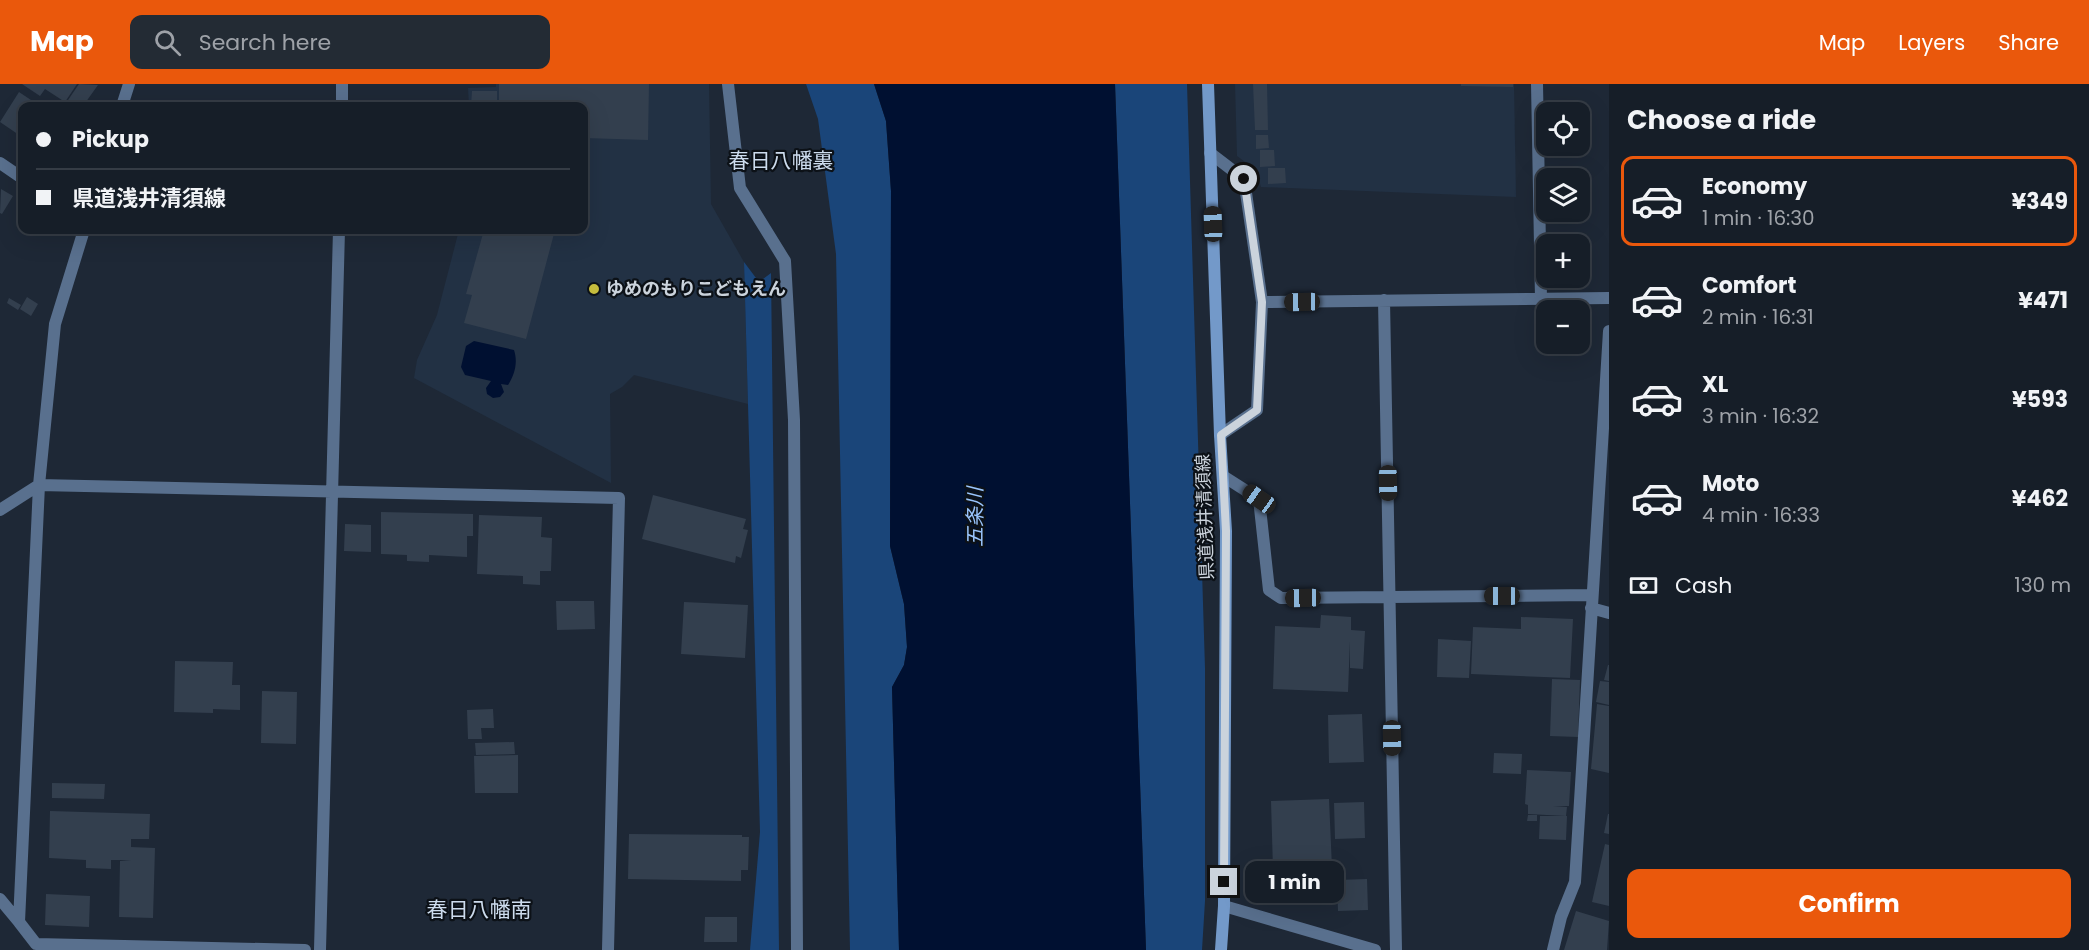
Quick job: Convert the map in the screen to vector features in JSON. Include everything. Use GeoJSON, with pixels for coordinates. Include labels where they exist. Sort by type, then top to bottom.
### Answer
{"type":"FeatureCollection","features":[{"type":"Feature","properties":{"kind":"main road","name":"県道浅井清須線"},"geometry":{"type":"LineString","coordinates":[[1208,84],[1226,531],[1224,906],[1221,950]]}},
{"type":"Feature","properties":{"kind":"street"},"geometry":{"type":"LineString","coordinates":[[123,102],[129,84]]}},
{"type":"Feature","properties":{"kind":"street"},"geometry":{"type":"LineString","coordinates":[[342,84],[342,102]]}},
{"type":"Feature","properties":{"kind":"street"},"geometry":{"type":"LineString","coordinates":[[728,84],[740,188],[785,261],[794,420],[797,950]]}},
{"type":"Feature","properties":{"kind":"street"},"geometry":{"type":"LineString","coordinates":[[1537,84],[1540,299]]}},
{"type":"Feature","properties":{"kind":"street"},"geometry":{"type":"LineString","coordinates":[[1210,153],[1244,179],[1262,302],[1257,410],[1221,435]]}},
{"type":"Feature","properties":{"kind":"street"},"geometry":{"type":"LineString","coordinates":[[0,163],[18,175]]}},
{"type":"Feature","properties":{"kind":"street"},"geometry":{"type":"LineString","coordinates":[[19,922],[39,485],[55,324],[83,234]]}},
{"type":"Feature","properties":{"kind":"street"},"geometry":{"type":"LineString","coordinates":[[320,950],[339,234]]}},
{"type":"Feature","properties":{"kind":"street"},"geometry":{"type":"LineString","coordinates":[[1262,302],[1609,298]]}},
{"type":"Feature","properties":{"kind":"street"},"geometry":{"type":"LineString","coordinates":[[1384,300],[1396,950]]}},
{"type":"Feature","properties":{"kind":"street"},"geometry":{"type":"LineString","coordinates":[[1552,950],[1575,882],[1609,331]]}},
{"type":"Feature","properties":{"kind":"street"},"geometry":{"type":"LineString","coordinates":[[1223,476],[1259,499],[1269,590],[1281,598],[1390,597],[1591,601],[1609,613]]}},
{"type":"Feature","properties":{"kind":"street"},"geometry":{"type":"LineString","coordinates":[[0,510],[39,485],[619,498],[609,950]]}},
{"type":"Feature","properties":{"kind":"street"},"geometry":{"type":"LineString","coordinates":[[0,899],[36,944],[304,950]]}},
{"type":"Feature","properties":{"kind":"street"},"geometry":{"type":"LineString","coordinates":[[1224,906],[1375,950]]}},
{"type":"Feature","properties":{"kind":"shaded area","name":"ゆめのもりこどもえん"},"geometry":{"type":"Polygon","coordinates":[[[496,84],[709,84],[711,204],[744,262],[748,404],[634,375],[622,387],[610,394],[611,483],[414,378],[417,360],[437,315],[458,234],[588,234],[588,102],[469,102],[468,88],[496,87],[496,84]]]}},
{"type":"Feature","properties":{"kind":"shaded area"},"geometry":{"type":"Polygon","coordinates":[[[806,84],[874,84],[886,121],[891,191],[890,546],[904,604],[907,647],[904,665],[892,687],[899,950],[850,950],[836,254],[818,119],[806,84]]]}},
{"type":"Feature","properties":{"kind":"shaded area"},"geometry":{"type":"Polygon","coordinates":[[[1115,84],[1187,84],[1205,668],[1205,901],[1202,950],[1146,950],[1115,84]]]}},
{"type":"Feature","properties":{"kind":"shaded area"},"geometry":{"type":"Polygon","coordinates":[[[1235,84],[1514,84],[1516,197],[1261,187],[1256,170],[1237,156],[1235,84]]]}},
{"type":"Feature","properties":{"kind":"shaded area"},"geometry":{"type":"Polygon","coordinates":[[[744,262],[759,282],[771,273],[779,950],[750,950],[760,832],[744,262]]]}},
{"type":"Feature","properties":{"kind":"water","name":"五条川"},"geometry":{"type":"Polygon","coordinates":[[[874,84],[1115,84],[1146,950],[899,950],[892,687],[904,665],[907,647],[904,604],[890,546],[891,191],[886,121],[874,84]]]}},
{"type":"Feature","properties":{"kind":"water"},"geometry":{"type":"Polygon","coordinates":[[[474,341],[514,350],[516,363],[514,372],[508,385],[501,384],[504,392],[500,397],[493,398],[487,394],[486,388],[491,381],[465,375],[461,367],[466,346],[474,341]]]}},
{"type":"Feature","properties":{"kind":"building"},"geometry":{"type":"Polygon","coordinates":[[[22,84],[77,84],[65,102],[45,89],[40,96],[22,84]]]}},
{"type":"Feature","properties":{"kind":"building"},"geometry":{"type":"Polygon","coordinates":[[[79,84],[98,85],[86,102],[67,102],[79,84]]]}},
{"type":"Feature","properties":{"kind":"building"},"geometry":{"type":"Polygon","coordinates":[[[499,84],[649,84],[648,140],[588,138],[588,102],[499,102],[499,84]]]}},
{"type":"Feature","properties":{"kind":"building"},"geometry":{"type":"Polygon","coordinates":[[[1253,84],[1267,84],[1268,130],[1255,130],[1253,84]]]}},
{"type":"Feature","properties":{"kind":"building"},"geometry":{"type":"Polygon","coordinates":[[[1461,84],[1513,84],[1513,87],[1461,86],[1461,84]]]}},
{"type":"Feature","properties":{"kind":"building"},"geometry":{"type":"Polygon","coordinates":[[[472,91],[497,91],[497,102],[471,102],[472,91]]]}},
{"type":"Feature","properties":{"kind":"building"},"geometry":{"type":"Polygon","coordinates":[[[19,92],[34,102],[18,102],[18,134],[0,122],[19,92]]]}},
{"type":"Feature","properties":{"kind":"building"},"geometry":{"type":"Polygon","coordinates":[[[1256,135],[1268,135],[1269,148],[1256,149],[1256,135]]]}},
{"type":"Feature","properties":{"kind":"building"},"geometry":{"type":"Polygon","coordinates":[[[1260,150],[1274,150],[1275,166],[1260,167],[1260,150]]]}},
{"type":"Feature","properties":{"kind":"building"},"geometry":{"type":"Polygon","coordinates":[[[1268,168],[1285,168],[1286,183],[1268,184],[1268,168]]]}},
{"type":"Feature","properties":{"kind":"building"},"geometry":{"type":"Polygon","coordinates":[[[1,189],[13,196],[2,214],[0,213],[1,189]]]}},
{"type":"Feature","properties":{"kind":"building"},"geometry":{"type":"Polygon","coordinates":[[[483,234],[554,234],[526,339],[464,323],[472,295],[466,294],[483,234]]]}},
{"type":"Feature","properties":{"kind":"building"},"geometry":{"type":"Polygon","coordinates":[[[27,297],[38,304],[31,316],[20,309],[27,297]]]}},
{"type":"Feature","properties":{"kind":"building"},"geometry":{"type":"Polygon","coordinates":[[[9,298],[21,305],[18,310],[7,303],[9,298]]]}},
{"type":"Feature","properties":{"kind":"building"},"geometry":{"type":"Polygon","coordinates":[[[653,495],[746,519],[743,529],[748,530],[741,558],[736,556],[735,563],[642,539],[653,495]]]}},
{"type":"Feature","properties":{"kind":"building"},"geometry":{"type":"Polygon","coordinates":[[[381,512],[473,514],[473,536],[467,536],[467,557],[429,555],[429,562],[407,561],[407,555],[381,554],[381,512]]]}},
{"type":"Feature","properties":{"kind":"building"},"geometry":{"type":"Polygon","coordinates":[[[479,515],[542,517],[541,537],[552,538],[551,571],[540,571],[540,585],[523,584],[523,576],[477,574],[479,515]]]}},
{"type":"Feature","properties":{"kind":"building"},"geometry":{"type":"Polygon","coordinates":[[[345,524],[371,525],[371,552],[344,551],[345,524]]]}},
{"type":"Feature","properties":{"kind":"building"},"geometry":{"type":"Polygon","coordinates":[[[556,601],[594,601],[595,629],[557,630],[556,601]]]}},
{"type":"Feature","properties":{"kind":"building"},"geometry":{"type":"Polygon","coordinates":[[[684,602],[748,605],[745,658],[681,654],[684,602]]]}},
{"type":"Feature","properties":{"kind":"building"},"geometry":{"type":"Polygon","coordinates":[[[1321,615],[1351,617],[1351,630],[1365,631],[1363,669],[1350,668],[1350,641],[1348,692],[1273,689],[1275,626],[1320,628],[1321,615]]]}},
{"type":"Feature","properties":{"kind":"building"},"geometry":{"type":"Polygon","coordinates":[[[1521,617],[1573,619],[1570,678],[1471,674],[1473,627],[1521,629],[1521,617]]]}},
{"type":"Feature","properties":{"kind":"building"},"geometry":{"type":"Polygon","coordinates":[[[1438,639],[1471,641],[1469,678],[1437,677],[1438,639]]]}},
{"type":"Feature","properties":{"kind":"building"},"geometry":{"type":"Polygon","coordinates":[[[175,661],[233,662],[232,685],[240,685],[240,710],[213,709],[213,713],[174,712],[175,661]]]}},
{"type":"Feature","properties":{"kind":"building"},"geometry":{"type":"Polygon","coordinates":[[[1609,665],[1609,681],[1604,680],[1609,665]]]}},
{"type":"Feature","properties":{"kind":"building"},"geometry":{"type":"Polygon","coordinates":[[[1552,679],[1580,680],[1578,737],[1550,736],[1552,679]]]}},
{"type":"Feature","properties":{"kind":"building"},"geometry":{"type":"Polygon","coordinates":[[[1600,681],[1609,682],[1609,705],[1596,702],[1600,681]]]}},
{"type":"Feature","properties":{"kind":"building"},"geometry":{"type":"Polygon","coordinates":[[[262,691],[297,692],[296,744],[261,743],[262,691]]]}},
{"type":"Feature","properties":{"kind":"building"},"geometry":{"type":"Polygon","coordinates":[[[1597,704],[1609,706],[1609,773],[1591,769],[1597,704]]]}},
{"type":"Feature","properties":{"kind":"building"},"geometry":{"type":"Polygon","coordinates":[[[493,709],[494,728],[481,728],[482,739],[468,739],[467,710],[493,709]]]}},
{"type":"Feature","properties":{"kind":"building"},"geometry":{"type":"Polygon","coordinates":[[[1362,714],[1364,762],[1329,763],[1328,715],[1362,714]]]}},
{"type":"Feature","properties":{"kind":"building"},"geometry":{"type":"Polygon","coordinates":[[[514,742],[515,754],[476,755],[475,743],[514,742]]]}},
{"type":"Feature","properties":{"kind":"building"},"geometry":{"type":"Polygon","coordinates":[[[1494,753],[1522,754],[1521,774],[1493,773],[1494,753]]]}},
{"type":"Feature","properties":{"kind":"building"},"geometry":{"type":"Polygon","coordinates":[[[518,755],[518,793],[475,793],[474,756],[518,755]]]}},
{"type":"Feature","properties":{"kind":"building"},"geometry":{"type":"Polygon","coordinates":[[[1527,770],[1571,772],[1569,806],[1553,806],[1567,807],[1566,816],[1528,814],[1528,805],[1525,804],[1527,770]]]}},
{"type":"Feature","properties":{"kind":"building"},"geometry":{"type":"Polygon","coordinates":[[[52,783],[105,784],[104,799],[52,798],[52,783]]]}},
{"type":"Feature","properties":{"kind":"building"},"geometry":{"type":"Polygon","coordinates":[[[1329,799],[1332,868],[1273,870],[1271,801],[1329,799]]]}},
{"type":"Feature","properties":{"kind":"building"},"geometry":{"type":"Polygon","coordinates":[[[1364,802],[1365,838],[1335,839],[1334,803],[1364,802]]]}},
{"type":"Feature","properties":{"kind":"building"},"geometry":{"type":"Polygon","coordinates":[[[50,811],[150,814],[149,839],[131,839],[131,847],[155,848],[153,918],[119,917],[120,861],[131,860],[111,860],[111,869],[86,868],[86,860],[49,858],[50,811]]]}},
{"type":"Feature","properties":{"kind":"building"},"geometry":{"type":"Polygon","coordinates":[[[1609,814],[1609,834],[1604,833],[1609,814]]]}},
{"type":"Feature","properties":{"kind":"building"},"geometry":{"type":"Polygon","coordinates":[[[1528,815],[1537,815],[1537,821],[1527,821],[1528,815]]]}},
{"type":"Feature","properties":{"kind":"building"},"geometry":{"type":"Polygon","coordinates":[[[1540,816],[1567,816],[1566,840],[1539,839],[1540,816]]]}},
{"type":"Feature","properties":{"kind":"building"},"geometry":{"type":"Polygon","coordinates":[[[629,834],[742,835],[742,837],[749,837],[748,870],[741,870],[741,881],[628,879],[629,834]]]}},
{"type":"Feature","properties":{"kind":"building"},"geometry":{"type":"Polygon","coordinates":[[[1605,844],[1609,845],[1609,906],[1592,902],[1605,844]]]}},
{"type":"Feature","properties":{"kind":"building"},"geometry":{"type":"Polygon","coordinates":[[[1367,879],[1368,910],[1338,911],[1337,880],[1367,879]]]}},
{"type":"Feature","properties":{"kind":"building"},"geometry":{"type":"Polygon","coordinates":[[[46,894],[90,896],[89,927],[45,925],[46,894]]]}},
{"type":"Feature","properties":{"kind":"building"},"geometry":{"type":"Polygon","coordinates":[[[1576,911],[1609,921],[1607,950],[1564,950],[1576,911]]]}},
{"type":"Feature","properties":{"kind":"building"},"geometry":{"type":"Polygon","coordinates":[[[705,917],[737,917],[737,942],[704,942],[705,917]]]}},
{"type":"Feature","properties":{"kind":"place","name":"ゆめのもりこどもえん"},"geometry":{"type":"Point","coordinates":[594,289]}},
{"type":"Feature","properties":{"kind":"district","name":"春日八幡裏"},"geometry":{"type":"Point","coordinates":[781,161]}},
{"type":"Feature","properties":{"kind":"district","name":"春日八幡南"},"geometry":{"type":"Point","coordinates":[479,910]}},
{"type":"Feature","properties":{"kind":"route"},"geometry":{"type":"LineString","coordinates":[[1224,882],[1226,531],[1221,435],[1257,410],[1262,302],[1244,179]]}}]}
